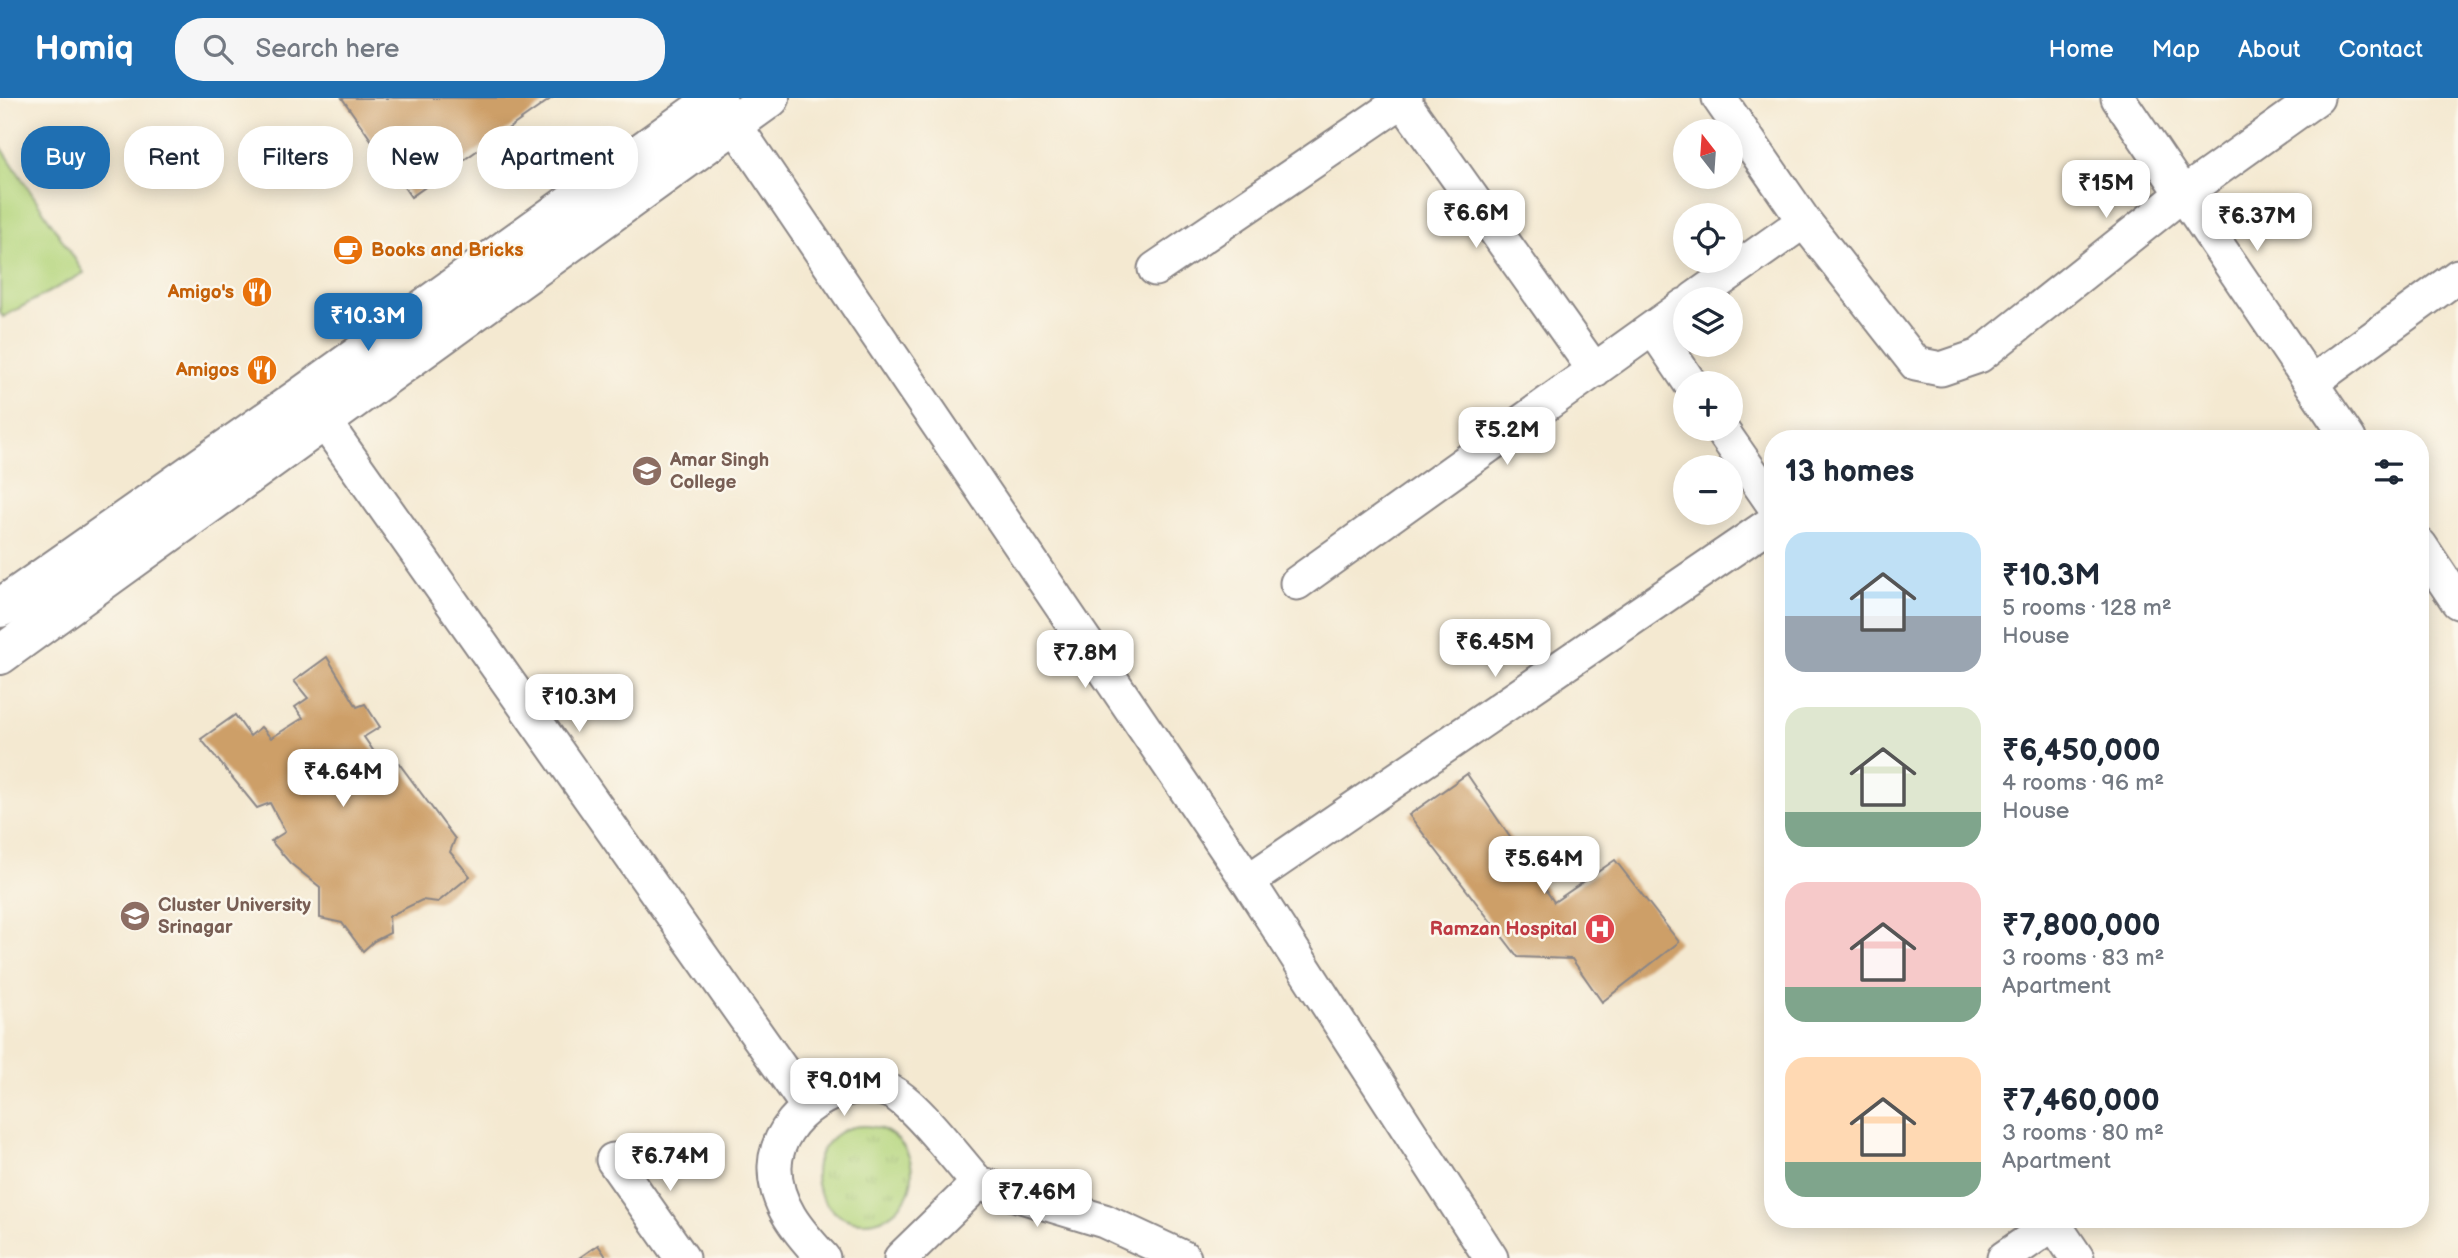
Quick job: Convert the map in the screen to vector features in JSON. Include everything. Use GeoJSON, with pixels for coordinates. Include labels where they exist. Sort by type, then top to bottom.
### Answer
{"type":"FeatureCollection","features":[{"type":"Feature","properties":{"kind":"street"},"geometry":{"type":"LineString","coordinates":[[0,655],[315,408],[726,111],[770,98]]}},
{"type":"Feature","properties":{"kind":"street"},"geometry":{"type":"LineString","coordinates":[[1719,98],[1804,221],[1916,364],[1941,369],[1979,356],[2184,192],[2317,98]]}},
{"type":"Feature","properties":{"kind":"street"},"geometry":{"type":"LineString","coordinates":[[2118,98],[2343,430]]}},
{"type":"Feature","properties":{"kind":"street"},"geometry":{"type":"LineString","coordinates":[[1155,269],[1403,99],[1595,371]]}},
{"type":"Feature","properties":{"kind":"street"},"geometry":{"type":"LineString","coordinates":[[726,111],[1248,881],[1491,1258]]}},
{"type":"Feature","properties":{"kind":"street"},"geometry":{"type":"LineString","coordinates":[[1711,287],[1804,221]]}},
{"type":"Feature","properties":{"kind":"street"},"geometry":{"type":"LineString","coordinates":[[2311,383],[2458,275]]}},
{"type":"Feature","properties":{"kind":"street"},"geometry":{"type":"LineString","coordinates":[[1297,583],[1673,314]]}},
{"type":"Feature","properties":{"kind":"street"},"geometry":{"type":"LineString","coordinates":[[1653,328],[1682,371]]}},
{"type":"Feature","properties":{"kind":"street"},"geometry":{"type":"LineString","coordinates":[[0,608],[315,408]]}},
{"type":"Feature","properties":{"kind":"street"},"geometry":{"type":"LineString","coordinates":[[315,408],[808,1107]]}},
{"type":"Feature","properties":{"kind":"street"},"geometry":{"type":"LineString","coordinates":[[1729,441],[1764,491]]}},
{"type":"Feature","properties":{"kind":"street"},"geometry":{"type":"LineString","coordinates":[[1248,881],[1764,528]]}},
{"type":"Feature","properties":{"kind":"street"},"geometry":{"type":"LineString","coordinates":[[2429,558],[2458,602]]}},
{"type":"Feature","properties":{"kind":"street"},"geometry":{"type":"LineString","coordinates":[[823,1258],[798,1231],[784,1208],[775,1164],[793,1123],[808,1107],[827,1095],[849,1088],[871,1086],[890,1091],[907,1101],[978,1183],[1104,1221],[1184,1258]]}},
{"type":"Feature","properties":{"kind":"street"},"geometry":{"type":"LineString","coordinates":[[613,1160],[682,1258]]}},
{"type":"Feature","properties":{"kind":"street"},"geometry":{"type":"LineString","coordinates":[[901,1258],[978,1183]]}},
{"type":"Feature","properties":{"kind":"street"},"geometry":{"type":"LineString","coordinates":[[2004,1258],[2048,1228]]}},
{"type":"Feature","properties":{"kind":"street"},"geometry":{"type":"LineString","coordinates":[[2060,1228],[2077,1258]]}},
{"type":"Feature","properties":{"kind":"green space"},"geometry":{"type":"Polygon","coordinates":[[[0,145],[21,177],[21,189],[29,189],[84,273],[3,317],[0,312],[0,145]]]}},
{"type":"Feature","properties":{"kind":"green space"},"geometry":{"type":"Polygon","coordinates":[[[864,1126],[882,1130],[898,1140],[908,1156],[912,1174],[908,1192],[898,1208],[882,1218],[864,1222],[846,1218],[830,1208],[820,1192],[816,1174],[820,1156],[830,1140],[846,1130],[864,1126]]]}},
{"type":"Feature","properties":{"kind":"building"},"geometry":{"type":"Polygon","coordinates":[[[342,98],[552,98],[512,126],[477,126],[477,151],[463,160],[463,126],[367,126],[367,134],[342,98]]]}},
{"type":"Feature","properties":{"kind":"building"},"geometry":{"type":"Polygon","coordinates":[[[405,189],[422,189],[411,197],[405,189]]]}},
{"type":"Feature","properties":{"kind":"building"},"geometry":{"type":"Polygon","coordinates":[[[327,657],[357,707],[365,704],[380,727],[364,737],[383,765],[395,758],[455,839],[450,852],[470,876],[438,902],[422,900],[389,916],[390,933],[374,941],[363,951],[342,923],[320,918],[320,887],[290,863],[271,841],[285,832],[270,803],[257,808],[201,739],[235,715],[250,736],[261,727],[271,738],[303,718],[295,707],[308,698],[294,681],[327,657]]]}},
{"type":"Feature","properties":{"kind":"building"},"geometry":{"type":"Polygon","coordinates":[[[1467,774],[1554,902],[1615,860],[1679,942],[1602,1002],[1572,959],[1518,957],[1409,815],[1467,774]]]}},
{"type":"Feature","properties":{"kind":"building"},"geometry":{"type":"Polygon","coordinates":[[[598,1245],[607,1258],[579,1258],[598,1245]]]}},
{"type":"Feature","properties":{"kind":"place","name":"Books and Bricks"},"geometry":{"type":"Point","coordinates":[348,250]}},
{"type":"Feature","properties":{"kind":"place","name":"Amigo's"},"geometry":{"type":"Point","coordinates":[257,292]}},
{"type":"Feature","properties":{"kind":"place","name":"Amigos"},"geometry":{"type":"Point","coordinates":[262,370]}},
{"type":"Feature","properties":{"kind":"place","name":"Amar Singh College"},"geometry":{"type":"Point","coordinates":[647,471]}},
{"type":"Feature","properties":{"kind":"place","name":"Cluster University Srinagar"},"geometry":{"type":"Point","coordinates":[135,916]}},
{"type":"Feature","properties":{"kind":"place","name":"Ramzan Hospital"},"geometry":{"type":"Point","coordinates":[1600,929]}}]}
